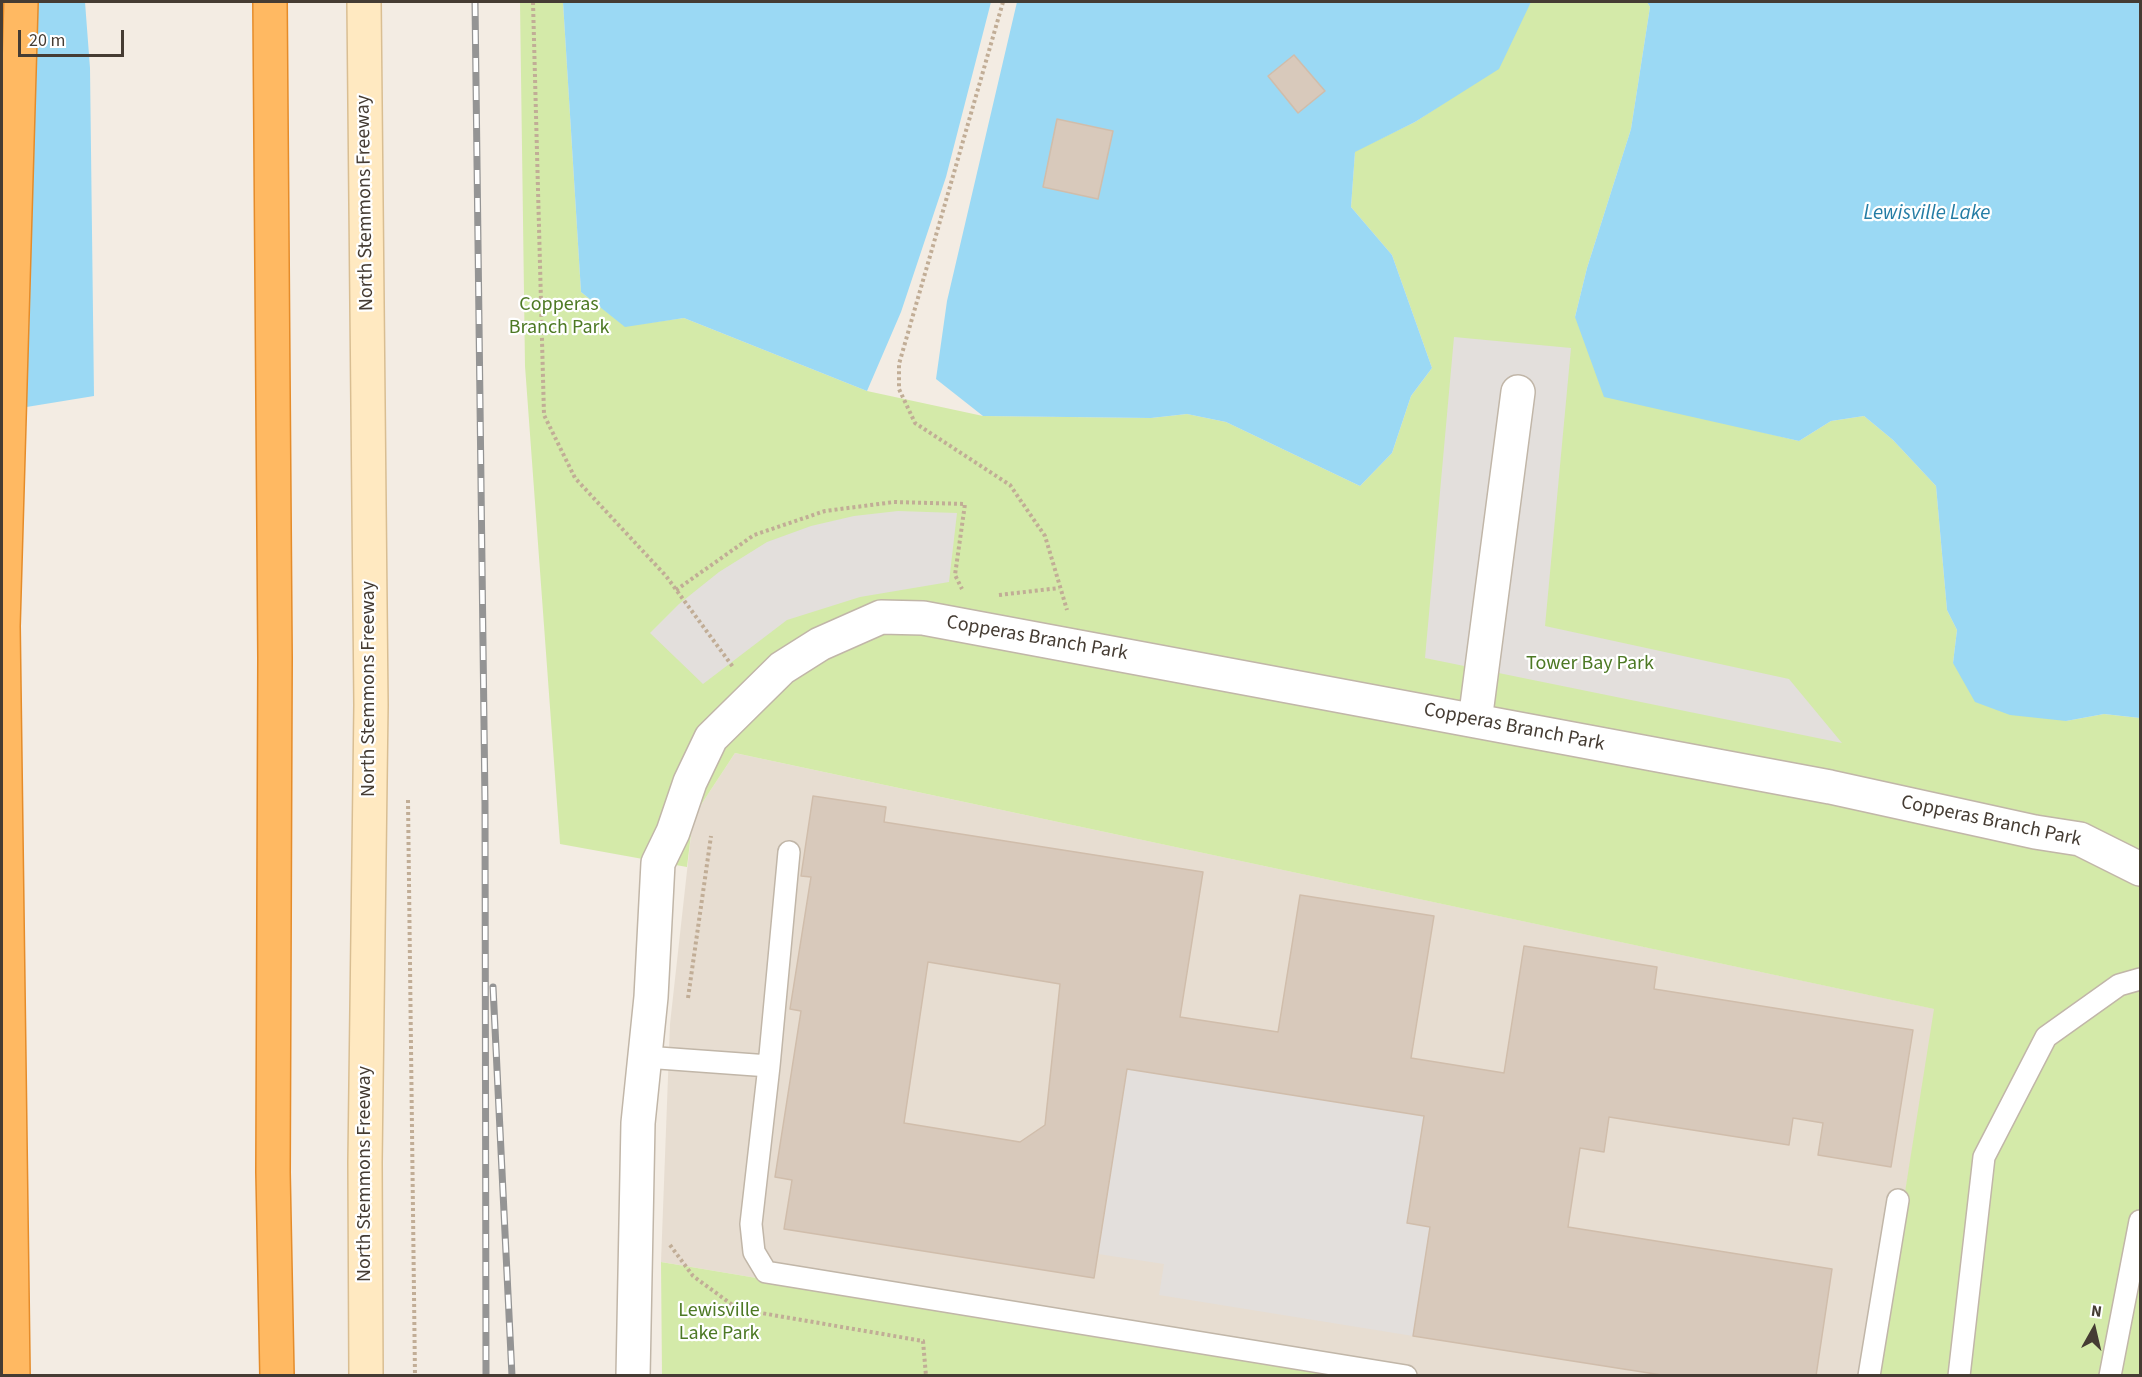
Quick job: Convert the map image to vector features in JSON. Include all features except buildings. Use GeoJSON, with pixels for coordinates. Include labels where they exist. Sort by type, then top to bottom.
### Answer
{"type":"FeatureCollection","features":[{"type":"Feature","properties":{"kind":"highway"},"geometry":{"type":"LineString","coordinates":[[13,1376],[3,626],[21,2]]}},
{"type":"Feature","properties":{"kind":"highway"},"geometry":{"type":"LineString","coordinates":[[270,2],[274,646],[273,1172],[277,1376]]}},
{"type":"Feature","properties":{"kind":"main road","name":"North Stemmons Freeway"},"geometry":{"type":"LineString","coordinates":[[364,2],[371,705],[365,1162],[366,1376]]}},
{"type":"Feature","properties":{"kind":"street"},"geometry":{"type":"LineString","coordinates":[[1475,721],[1518,392]]}},
{"type":"Feature","properties":{"kind":"street","name":"Copperas Branch Park"},"geometry":{"type":"LineString","coordinates":[[754,695],[792,662],[820,644],[881,618],[923,618],[1830,787],[2034,832],[2080,839],[2140,868]]}},
{"type":"Feature","properties":{"kind":"street"},"geometry":{"type":"LineString","coordinates":[[633,1376],[638,1123],[651,997],[658,863],[673,832],[690,782],[711,738],[754,695]]}},
{"type":"Feature","properties":{"kind":"lane"},"geometry":{"type":"LineString","coordinates":[[789,852],[769,1066],[751,1224],[754,1252],[766,1272],[1406,1376]]}},
{"type":"Feature","properties":{"kind":"lane"},"geometry":{"type":"LineString","coordinates":[[1959,1376],[1984,1157],[2046,1038],[2119,985],[2140,980]]}},
{"type":"Feature","properties":{"kind":"lane"},"geometry":{"type":"LineString","coordinates":[[645,1057],[769,1066]]}},
{"type":"Feature","properties":{"kind":"lane"},"geometry":{"type":"LineString","coordinates":[[1869,1376],[1898,1200]]}},
{"type":"Feature","properties":{"kind":"lane"},"geometry":{"type":"LineString","coordinates":[[2110,1376],[2140,1221]]}},
{"type":"Feature","properties":{"kind":"path"},"geometry":{"type":"LineString","coordinates":[[533,2],[544,415],[575,478],[676,590],[754,695]]}},
{"type":"Feature","properties":{"kind":"path"},"geometry":{"type":"LineString","coordinates":[[1002,2],[899,364],[899,389],[915,423],[1010,485],[1045,536],[1059,588],[1068,606],[1060,643]]}},
{"type":"Feature","properties":{"kind":"path"},"geometry":{"type":"LineString","coordinates":[[676,590],[754,535],[825,511],[894,502],[965,504],[955,575],[965,594]]}},
{"type":"Feature","properties":{"kind":"path"},"geometry":{"type":"LineString","coordinates":[[990,596],[1059,588]]}},
{"type":"Feature","properties":{"kind":"shaded area"},"geometry":{"type":"Polygon","coordinates":[[[1454,337],[1571,348],[1545,626],[1789,679],[1842,743],[1425,658],[1454,337]]]}},
{"type":"Feature","properties":{"kind":"shaded area"},"geometry":{"type":"Polygon","coordinates":[[[898,511],[957,513],[949,582],[860,597],[787,620],[703,684],[650,633],[679,604],[719,572],[767,542],[811,526],[854,516],[898,511]]]}},
{"type":"Feature","properties":{"kind":"shaded area"},"geometry":{"type":"Polygon","coordinates":[[[735,753],[1935,1009],[1876,1375],[1336,1375],[661,1262],[670,1024],[693,817],[735,753]]]}},
{"type":"Feature","properties":{"kind":"shaded area"},"geometry":{"type":"Polygon","coordinates":[[[1127,1069],[1424,1116],[1407,1223],[1430,1227],[1413,1336],[1159,1295],[1164,1264],[1098,1254],[1127,1069]]]}},
{"type":"Feature","properties":{"kind":"green space","name":"Tower Bay Park"},"geometry":{"type":"Polygon","coordinates":[[[520,2],[563,2],[581,292],[625,326],[684,318],[867,391],[983,416],[1151,418],[1187,414],[1226,422],[1360,486],[1392,453],[1411,396],[1432,368],[1392,255],[1351,207],[1355,151],[1415,122],[1456,95],[1517,25],[1531,2],[1647,2],[1650,7],[1631,129],[1587,268],[1575,317],[1745,428],[1799,441],[1831,421],[1864,416],[1893,440],[1936,486],[1947,610],[1957,630],[1953,663],[2066,721],[2104,714],[2140,718],[2140,1375],[1876,1375],[1934,1009],[735,753],[693,817],[687,867],[560,844],[525,366],[520,2]]]}},
{"type":"Feature","properties":{"kind":"green space","name":"Lewisville Lake Park"},"geometry":{"type":"Polygon","coordinates":[[[661,1262],[1336,1375],[662,1375],[661,1262]]]}},
{"type":"Feature","properties":{"kind":"water"},"geometry":{"type":"Polygon","coordinates":[[[2,2],[85,2],[90,68],[94,396],[2,411],[2,2]]]}},
{"type":"Feature","properties":{"kind":"water"},"geometry":{"type":"Polygon","coordinates":[[[563,2],[991,2],[946,177],[901,312],[867,391],[684,318],[625,327],[581,292],[563,2]]]}},
{"type":"Feature","properties":{"kind":"water"},"geometry":{"type":"Polygon","coordinates":[[[1017,2],[1531,2],[1499,69],[1415,122],[1355,152],[1351,207],[1392,255],[1432,368],[1411,396],[1392,453],[1360,486],[1226,422],[1187,414],[1151,418],[983,416],[936,379],[947,301],[1017,2]]]}},
{"type":"Feature","properties":{"kind":"water","name":"Lewisville Lake"},"geometry":{"type":"Polygon","coordinates":[[[1647,2],[2140,2],[2140,718],[2104,714],[2066,721],[2010,715],[1975,702],[1953,663],[1957,630],[1947,610],[1936,486],[1893,440],[1864,416],[1831,421],[1799,441],[1604,397],[1575,317],[1587,268],[1631,129],[1650,7],[1647,2]]]}},
{"type":"Feature","properties":{"kind":"railway"},"geometry":{"type":"LineString","coordinates":[[475,2],[485,804],[486,1376]]}},
{"type":"Feature","properties":{"kind":"railway"},"geometry":{"type":"LineString","coordinates":[[493,987],[512,1376]]}}]}
